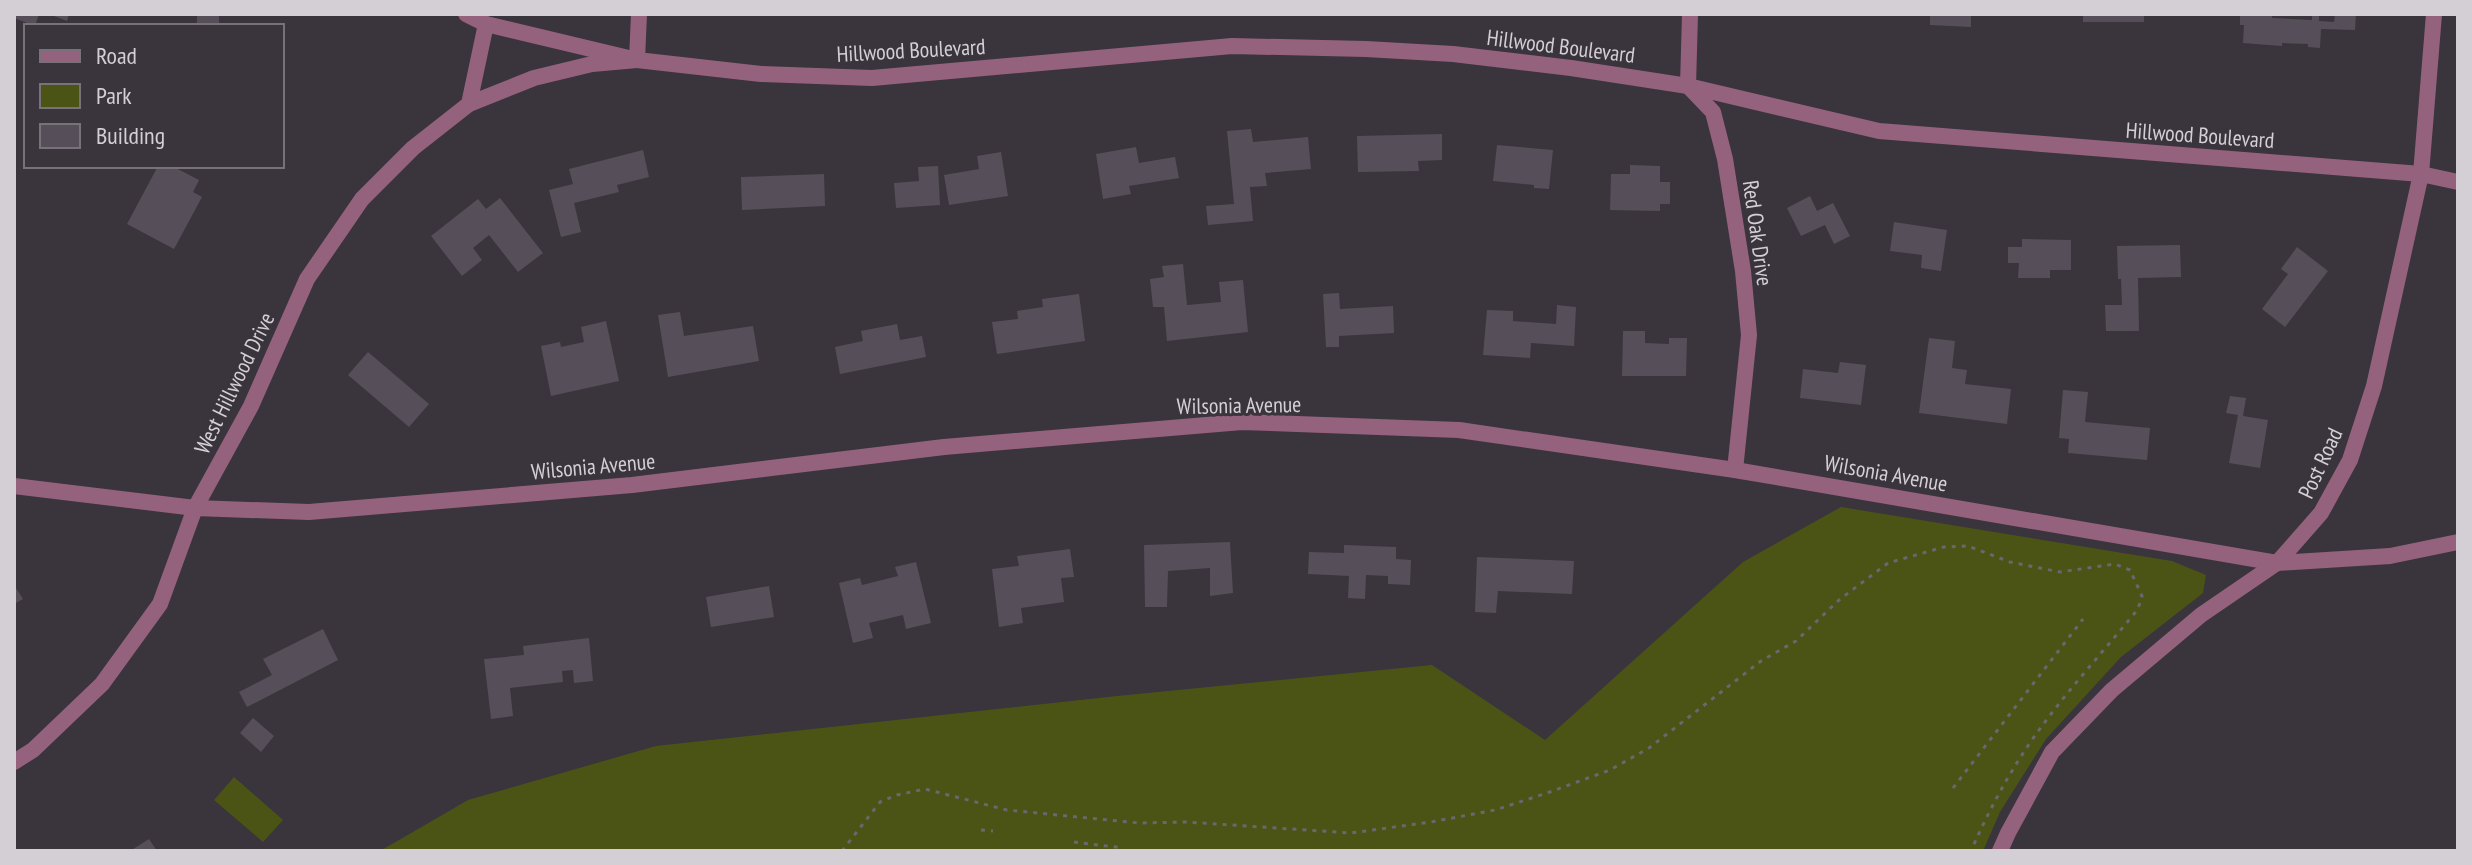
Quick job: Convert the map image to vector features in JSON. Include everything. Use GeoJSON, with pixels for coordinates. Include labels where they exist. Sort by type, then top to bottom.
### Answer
{"type":"FeatureCollection","features":[{"type":"Feature","properties":{"kind":"street","name":"Hillwood Boulevard"},"geometry":{"type":"LineString","coordinates":[[466,14],[486,24],[637,60],[761,74],[872,78],[1232,46],[1453,54],[1688,86],[1879,131],[2421,174],[2458,182]]}},
{"type":"Feature","properties":{"kind":"street"},"geometry":{"type":"LineString","coordinates":[[637,60],[639,14]]}},
{"type":"Feature","properties":{"kind":"street"},"geometry":{"type":"LineString","coordinates":[[1688,86],[1690,14]]}},
{"type":"Feature","properties":{"kind":"street","name":"Post Road"},"geometry":{"type":"LineString","coordinates":[[2000,851],[2052,752],[2112,690],[2201,615],[2277,563],[2321,513],[2350,460],[2374,386],[2421,174],[2434,14]]}},
{"type":"Feature","properties":{"kind":"street"},"geometry":{"type":"LineString","coordinates":[[469,104],[486,24]]}},
{"type":"Feature","properties":{"kind":"street","name":"West Hillwood Drive"},"geometry":{"type":"LineString","coordinates":[[14,762],[33,750],[102,684],[160,604],[195,508],[251,406],[307,279],[362,199],[413,148],[469,104],[534,78],[592,64],[637,60]]}},
{"type":"Feature","properties":{"kind":"street","name":"Red Oak Drive"},"geometry":{"type":"LineString","coordinates":[[1688,86],[1713,112],[1725,159],[1743,271],[1749,335],[1735,470]]}},
{"type":"Feature","properties":{"kind":"street","name":"Wilsonia Avenue"},"geometry":{"type":"LineString","coordinates":[[14,486],[195,508],[309,512],[632,485],[944,447],[1242,422],[1459,430],[1735,470],[2277,563],[2390,556],[2458,542]]}},
{"type":"Feature","properties":{"kind":"path"},"geometry":{"type":"LineString","coordinates":[[842,851],[880,802],[925,789],[1007,810],[1139,823],[1186,822],[1351,833],[1495,810],[1610,770],[1649,748],[1761,661],[1796,641],[1839,600],[1888,563],[1944,547],[1968,546],[2010,562],[2060,572],[2115,564],[2130,570],[2142,596],[2138,609],[2047,719],[2016,766],[1971,851]]}},
{"type":"Feature","properties":{"kind":"path"},"geometry":{"type":"LineString","coordinates":[[1953,788],[2083,619]]}},
{"type":"Feature","properties":{"kind":"path"},"geometry":{"type":"LineString","coordinates":[[981,830],[993,831]]}},
{"type":"Feature","properties":{"kind":"path"},"geometry":{"type":"LineString","coordinates":[[1074,842],[1123,848]]}},
{"type":"Feature","properties":{"kind":"green space"},"geometry":{"type":"Polygon","coordinates":[[[1841,507],[2172,561],[2206,575],[2203,593],[2121,657],[2046,739],[2000,812],[1983,851],[380,851],[468,800],[656,746],[1432,665],[1545,740],[1743,562],[1841,507]]]}},
{"type":"Feature","properties":{"kind":"green space"},"geometry":{"type":"Polygon","coordinates":[[[234,777],[283,820],[263,842],[214,800],[234,777]]]}},
{"type":"Feature","properties":{"kind":"building"},"geometry":{"type":"Polygon","coordinates":[[[14,14],[39,14],[36,24],[14,18],[14,14]]]}},
{"type":"Feature","properties":{"kind":"building"},"geometry":{"type":"Polygon","coordinates":[[[49,14],[69,14],[67,21],[49,14]]]}},
{"type":"Feature","properties":{"kind":"building"},"geometry":{"type":"Polygon","coordinates":[[[197,14],[219,14],[219,24],[197,24],[197,14]]]}},
{"type":"Feature","properties":{"kind":"building"},"geometry":{"type":"Polygon","coordinates":[[[1930,14],[1971,14],[1971,27],[1930,25],[1930,14]]]}},
{"type":"Feature","properties":{"kind":"building"},"geometry":{"type":"Polygon","coordinates":[[[2083,14],[2144,14],[2144,22],[2083,22],[2083,14]]]}},
{"type":"Feature","properties":{"kind":"building"},"geometry":{"type":"Polygon","coordinates":[[[2240,14],[2272,14],[2272,18],[2312,20],[2312,14],[2319,14],[2319,21],[2334,22],[2335,14],[2356,14],[2355,30],[2321,29],[2320,48],[2308,47],[2308,44],[2243,43],[2244,25],[2240,25],[2240,14]]]}},
{"type":"Feature","properties":{"kind":"building"},"geometry":{"type":"Polygon","coordinates":[[[1251,129],[1253,142],[1308,137],[1311,169],[1265,173],[1267,186],[1250,187],[1253,221],[1208,225],[1206,206],[1234,204],[1227,131],[1251,129]]]}},
{"type":"Feature","properties":{"kind":"building"},"geometry":{"type":"Polygon","coordinates":[[[1442,134],[1442,160],[1418,161],[1419,171],[1358,172],[1357,136],[1442,134]]]}},
{"type":"Feature","properties":{"kind":"building"},"geometry":{"type":"Polygon","coordinates":[[[1497,145],[1553,150],[1549,189],[1493,181],[1497,145]]]}},
{"type":"Feature","properties":{"kind":"building"},"geometry":{"type":"Polygon","coordinates":[[[1136,147],[1139,163],[1175,157],[1179,178],[1129,186],[1131,194],[1103,199],[1096,154],[1136,147]]]}},
{"type":"Feature","properties":{"kind":"building"},"geometry":{"type":"Polygon","coordinates":[[[643,150],[649,177],[617,185],[619,192],[574,203],[581,232],[561,237],[549,190],[573,184],[569,169],[643,150]]]}},
{"type":"Feature","properties":{"kind":"building"},"geometry":{"type":"Polygon","coordinates":[[[1001,152],[1008,196],[949,205],[944,175],[979,169],[977,156],[1001,152]]]}},
{"type":"Feature","properties":{"kind":"building"},"geometry":{"type":"Polygon","coordinates":[[[1630,165],[1660,166],[1660,182],[1670,182],[1670,204],[1660,204],[1660,211],[1610,210],[1611,174],[1630,174],[1630,165]]]}},
{"type":"Feature","properties":{"kind":"building"},"geometry":{"type":"Polygon","coordinates":[[[938,166],[940,205],[896,208],[894,183],[919,181],[918,167],[938,166]]]}},
{"type":"Feature","properties":{"kind":"building"},"geometry":{"type":"Polygon","coordinates":[[[157,168],[176,168],[199,180],[193,192],[202,197],[174,249],[127,224],[157,168]]]}},
{"type":"Feature","properties":{"kind":"building"},"geometry":{"type":"Polygon","coordinates":[[[824,174],[825,206],[742,210],[741,177],[824,174]]]}},
{"type":"Feature","properties":{"kind":"building"},"geometry":{"type":"Polygon","coordinates":[[[1810,196],[1817,211],[1833,203],[1850,236],[1834,244],[1825,225],[1801,236],[1787,208],[1810,196]]]}},
{"type":"Feature","properties":{"kind":"building"},"geometry":{"type":"Polygon","coordinates":[[[500,198],[543,253],[518,272],[489,235],[473,248],[482,260],[462,276],[431,236],[478,199],[486,209],[500,198]]]}},
{"type":"Feature","properties":{"kind":"building"},"geometry":{"type":"Polygon","coordinates":[[[1894,222],[1947,230],[1941,271],[1921,268],[1922,255],[1890,251],[1894,222]]]}},
{"type":"Feature","properties":{"kind":"building"},"geometry":{"type":"Polygon","coordinates":[[[2022,239],[2071,240],[2071,270],[2050,270],[2050,278],[2018,278],[2019,263],[2008,263],[2008,247],[2022,247],[2022,239]]]}},
{"type":"Feature","properties":{"kind":"building"},"geometry":{"type":"Polygon","coordinates":[[[2180,245],[2181,277],[2138,278],[2139,331],[2106,331],[2105,305],[2122,305],[2117,246],[2180,245]]]}},
{"type":"Feature","properties":{"kind":"building"},"geometry":{"type":"Polygon","coordinates":[[[2297,247],[2328,271],[2285,327],[2262,309],[2288,274],[2281,269],[2297,247]]]}},
{"type":"Feature","properties":{"kind":"building"},"geometry":{"type":"Polygon","coordinates":[[[1183,264],[1187,305],[1221,302],[1219,282],[1243,280],[1248,332],[1167,341],[1164,307],[1153,307],[1150,279],[1164,277],[1162,266],[1183,264]]]}},
{"type":"Feature","properties":{"kind":"building"},"geometry":{"type":"Polygon","coordinates":[[[1339,293],[1340,309],[1393,306],[1394,333],[1339,336],[1339,347],[1326,347],[1323,294],[1339,293]]]}},
{"type":"Feature","properties":{"kind":"building"},"geometry":{"type":"Polygon","coordinates":[[[1079,294],[1085,341],[997,354],[992,322],[1018,319],[1017,311],[1043,307],[1042,299],[1079,294]]]}},
{"type":"Feature","properties":{"kind":"building"},"geometry":{"type":"Polygon","coordinates":[[[1557,305],[1576,307],[1574,346],[1531,343],[1530,358],[1483,355],[1487,310],[1513,311],[1513,321],[1556,324],[1557,305]]]}},
{"type":"Feature","properties":{"kind":"building"},"geometry":{"type":"Polygon","coordinates":[[[680,312],[684,336],[753,326],[759,361],[668,377],[658,315],[680,312]]]}},
{"type":"Feature","properties":{"kind":"building"},"geometry":{"type":"Polygon","coordinates":[[[606,321],[619,381],[551,396],[541,346],[560,342],[561,347],[584,342],[581,327],[606,321]]]}},
{"type":"Feature","properties":{"kind":"building"},"geometry":{"type":"Polygon","coordinates":[[[897,324],[900,340],[922,336],[926,357],[840,374],[835,347],[863,341],[861,331],[897,324]]]}},
{"type":"Feature","properties":{"kind":"building"},"geometry":{"type":"Polygon","coordinates":[[[1623,331],[1645,331],[1645,343],[1669,344],[1669,338],[1687,338],[1686,376],[1622,376],[1623,331]]]}},
{"type":"Feature","properties":{"kind":"building"},"geometry":{"type":"Polygon","coordinates":[[[1929,338],[1955,341],[1952,368],[1967,370],[1965,384],[2011,389],[2007,424],[1919,413],[1929,338]]]}},
{"type":"Feature","properties":{"kind":"building"},"geometry":{"type":"Polygon","coordinates":[[[368,352],[429,404],[409,427],[348,375],[368,352]]]}},
{"type":"Feature","properties":{"kind":"building"},"geometry":{"type":"Polygon","coordinates":[[[1840,362],[1866,365],[1861,405],[1800,398],[1803,369],[1838,373],[1840,362]]]}},
{"type":"Feature","properties":{"kind":"building"},"geometry":{"type":"Polygon","coordinates":[[[2063,390],[2088,392],[2085,422],[2150,428],[2147,460],[2068,453],[2069,439],[2059,438],[2063,390]]]}},
{"type":"Feature","properties":{"kind":"building"},"geometry":{"type":"Polygon","coordinates":[[[2230,396],[2246,398],[2243,416],[2268,420],[2260,468],[2229,463],[2238,415],[2226,413],[2230,396]]]}},
{"type":"Feature","properties":{"kind":"building"},"geometry":{"type":"Polygon","coordinates":[[[1230,542],[1233,593],[1210,596],[1210,568],[1168,571],[1167,607],[1145,607],[1144,545],[1230,542]]]}},
{"type":"Feature","properties":{"kind":"building"},"geometry":{"type":"Polygon","coordinates":[[[1344,545],[1396,547],[1396,559],[1411,560],[1410,585],[1388,584],[1388,576],[1366,575],[1365,599],[1348,598],[1349,576],[1308,574],[1309,552],[1344,553],[1344,545]]]}},
{"type":"Feature","properties":{"kind":"building"},"geometry":{"type":"Polygon","coordinates":[[[1070,549],[1074,577],[1061,578],[1064,602],[1021,608],[1023,623],[999,627],[992,569],[1019,566],[1017,556],[1070,549]]]}},
{"type":"Feature","properties":{"kind":"building"},"geometry":{"type":"Polygon","coordinates":[[[1477,557],[1574,561],[1572,594],[1498,591],[1496,613],[1475,612],[1477,557]]]}},
{"type":"Feature","properties":{"kind":"building"},"geometry":{"type":"Polygon","coordinates":[[[916,562],[931,623],[906,629],[903,615],[869,623],[873,638],[853,643],[839,583],[860,578],[862,585],[898,576],[895,567],[916,562]]]}},
{"type":"Feature","properties":{"kind":"building"},"geometry":{"type":"Polygon","coordinates":[[[14,585],[23,599],[14,604],[14,585]]]}},
{"type":"Feature","properties":{"kind":"building"},"geometry":{"type":"Polygon","coordinates":[[[769,586],[774,617],[711,627],[706,597],[769,586]]]}},
{"type":"Feature","properties":{"kind":"building"},"geometry":{"type":"Polygon","coordinates":[[[323,629],[338,660],[247,707],[239,692],[272,675],[263,659],[323,629]]]}},
{"type":"Feature","properties":{"kind":"building"},"geometry":{"type":"Polygon","coordinates":[[[589,638],[593,681],[574,683],[573,670],[562,671],[563,682],[510,688],[513,716],[491,719],[484,659],[524,655],[523,646],[589,638]]]}},
{"type":"Feature","properties":{"kind":"building"},"geometry":{"type":"Polygon","coordinates":[[[253,718],[274,736],[261,752],[240,733],[253,718]]]}},
{"type":"Feature","properties":{"kind":"building"},"geometry":{"type":"Polygon","coordinates":[[[149,839],[157,851],[130,851],[149,839]]]}}]}
